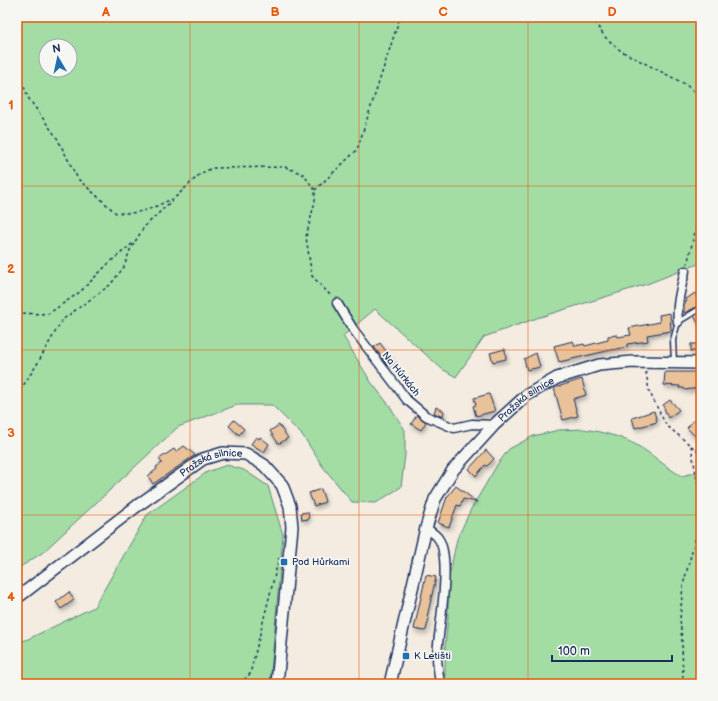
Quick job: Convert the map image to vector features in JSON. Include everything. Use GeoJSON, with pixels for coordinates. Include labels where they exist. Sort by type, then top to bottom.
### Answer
{"type":"FeatureCollection","features":[{"type":"Feature","properties":{"kind":"street"},"geometry":{"type":"LineString","coordinates":[[678,322],[677,314],[685,271]]}},
{"type":"Feature","properties":{"kind":"street","name":"Na Hůrkách"},"geometry":{"type":"LineString","coordinates":[[337,303],[353,329],[407,400],[426,416],[454,428],[472,424],[494,425]]}},
{"type":"Feature","properties":{"kind":"street","name":"Pražská silnice"},"geometry":{"type":"LineString","coordinates":[[390,684],[426,528],[435,499],[453,470],[494,425],[527,395],[557,378],[599,365],[645,362],[701,362]]}},
{"type":"Feature","properties":{"kind":"street","name":"Pražská silnice"},"geometry":{"type":"LineString","coordinates":[[17,598],[137,506],[203,459],[223,453],[246,454],[264,465],[282,485],[290,506],[292,527],[277,684]]}},
{"type":"Feature","properties":{"kind":"street"},"geometry":{"type":"LineString","coordinates":[[426,528],[438,538],[443,553],[444,572],[442,620],[437,657],[440,684]]}},
{"type":"Feature","properties":{"kind":"lane"},"geometry":{"type":"LineString","coordinates":[[674,363],[673,340],[678,322],[701,308]]}},
{"type":"Feature","properties":{"kind":"path"},"geometry":{"type":"LineString","coordinates":[[315,190],[357,150],[400,17]]}},
{"type":"Feature","properties":{"kind":"path"},"geometry":{"type":"LineString","coordinates":[[591,17],[605,37],[621,51],[686,84],[701,97]]}},
{"type":"Feature","properties":{"kind":"path"},"geometry":{"type":"LineString","coordinates":[[17,70],[29,99],[57,138],[78,179],[116,214],[143,212],[175,198]]}},
{"type":"Feature","properties":{"kind":"path"},"geometry":{"type":"LineString","coordinates":[[17,395],[36,366],[62,320],[110,285],[124,267],[130,250],[144,227],[200,174],[212,168],[285,167],[303,174],[315,190],[315,201],[306,237],[312,276],[337,303]]}},
{"type":"Feature","properties":{"kind":"path"},"geometry":{"type":"LineString","coordinates":[[685,271],[701,206]]}},
{"type":"Feature","properties":{"kind":"path"},"geometry":{"type":"LineString","coordinates":[[17,313],[48,314],[80,292],[109,263],[135,241]]}},
{"type":"Feature","properties":{"kind":"path"},"geometry":{"type":"LineString","coordinates":[[645,362],[649,391],[666,425],[701,454]]}},
{"type":"Feature","properties":{"kind":"path"},"geometry":{"type":"LineString","coordinates":[[691,446],[701,502]]}},
{"type":"Feature","properties":{"kind":"path"},"geometry":{"type":"LineString","coordinates":[[682,684],[682,641],[680,619],[683,584],[701,518]]}},
{"type":"Feature","properties":{"kind":"path"},"geometry":{"type":"LineString","coordinates":[[240,684],[250,674],[279,557]]}},
{"type":"Feature","properties":{"kind":"green space"},"geometry":{"type":"Polygon","coordinates":[[[17,17],[701,17],[701,263],[647,284],[537,318],[484,337],[456,377],[442,369],[375,309],[343,336],[371,382],[389,405],[405,430],[405,455],[401,487],[376,503],[352,502],[323,467],[303,436],[272,405],[237,405],[178,427],[42,553],[17,569],[17,17]]]}},
{"type":"Feature","properties":{"kind":"green space"},"geometry":{"type":"Polygon","coordinates":[[[583,429],[611,435],[632,443],[682,476],[701,471],[701,684],[445,684],[448,581],[457,539],[471,509],[497,465],[509,449],[533,436],[559,430],[583,429]]]}},
{"type":"Feature","properties":{"kind":"green space"},"geometry":{"type":"Polygon","coordinates":[[[227,465],[244,470],[268,486],[283,535],[270,684],[17,684],[17,642],[26,640],[94,607],[147,515],[207,472],[227,465]]]}},
{"type":"Feature","properties":{"kind":"building"},"geometry":{"type":"Polygon","coordinates":[[[695,293],[701,305],[684,313],[684,304],[687,301],[686,299],[695,293]]]}},
{"type":"Feature","properties":{"kind":"building"},"geometry":{"type":"Polygon","coordinates":[[[701,312],[701,328],[694,316],[701,312]]]}},
{"type":"Feature","properties":{"kind":"building"},"geometry":{"type":"Polygon","coordinates":[[[670,313],[671,331],[647,335],[648,341],[627,344],[627,347],[559,362],[554,346],[573,341],[575,346],[584,344],[585,346],[608,340],[608,336],[617,335],[618,337],[631,335],[629,328],[660,322],[659,315],[670,313]]]}},
{"type":"Feature","properties":{"kind":"building"},"geometry":{"type":"Polygon","coordinates":[[[380,343],[394,362],[388,366],[374,347],[380,343]]]}},
{"type":"Feature","properties":{"kind":"building"},"geometry":{"type":"Polygon","coordinates":[[[691,344],[701,344],[701,351],[691,351],[691,344]]]}},
{"type":"Feature","properties":{"kind":"building"},"geometry":{"type":"Polygon","coordinates":[[[505,349],[506,359],[493,362],[490,353],[505,349]]]}},
{"type":"Feature","properties":{"kind":"building"},"geometry":{"type":"Polygon","coordinates":[[[536,353],[540,367],[527,370],[524,359],[536,353]]]}},
{"type":"Feature","properties":{"kind":"building"},"geometry":{"type":"Polygon","coordinates":[[[665,372],[699,372],[698,388],[685,390],[684,388],[679,388],[680,386],[664,385],[665,372]]]}},
{"type":"Feature","properties":{"kind":"building"},"geometry":{"type":"Polygon","coordinates":[[[582,379],[586,395],[573,399],[578,416],[563,420],[554,388],[582,379]]]}},
{"type":"Feature","properties":{"kind":"building"},"geometry":{"type":"Polygon","coordinates":[[[489,394],[495,411],[476,416],[473,406],[476,405],[474,398],[489,394]]]}},
{"type":"Feature","properties":{"kind":"building"},"geometry":{"type":"Polygon","coordinates":[[[670,400],[679,410],[668,418],[663,405],[670,400]]]}},
{"type":"Feature","properties":{"kind":"building"},"geometry":{"type":"Polygon","coordinates":[[[436,407],[444,411],[443,417],[434,413],[436,407]]]}},
{"type":"Feature","properties":{"kind":"building"},"geometry":{"type":"Polygon","coordinates":[[[654,411],[657,422],[635,428],[632,418],[654,411]]]}},
{"type":"Feature","properties":{"kind":"building"},"geometry":{"type":"Polygon","coordinates":[[[417,415],[426,422],[421,430],[411,424],[417,415]]]}},
{"type":"Feature","properties":{"kind":"building"},"geometry":{"type":"Polygon","coordinates":[[[234,420],[244,429],[239,435],[229,426],[234,420]]]}},
{"type":"Feature","properties":{"kind":"building"},"geometry":{"type":"Polygon","coordinates":[[[694,420],[701,426],[701,430],[695,436],[687,428],[694,420]]]}},
{"type":"Feature","properties":{"kind":"building"},"geometry":{"type":"Polygon","coordinates":[[[279,425],[288,438],[278,443],[270,431],[279,425]]]}},
{"type":"Feature","properties":{"kind":"building"},"geometry":{"type":"Polygon","coordinates":[[[256,437],[259,439],[260,437],[269,444],[264,452],[251,444],[256,437]]]}},
{"type":"Feature","properties":{"kind":"building"},"geometry":{"type":"Polygon","coordinates":[[[184,446],[195,455],[153,484],[148,476],[162,463],[159,459],[174,449],[176,452],[184,446]]]}},
{"type":"Feature","properties":{"kind":"building"},"geometry":{"type":"Polygon","coordinates":[[[486,450],[494,459],[487,466],[485,465],[476,476],[469,469],[486,450]]]}},
{"type":"Feature","properties":{"kind":"building"},"geometry":{"type":"Polygon","coordinates":[[[456,486],[477,502],[463,499],[460,506],[457,505],[449,527],[438,523],[447,497],[456,486]]]}},
{"type":"Feature","properties":{"kind":"building"},"geometry":{"type":"Polygon","coordinates":[[[321,489],[325,502],[314,506],[309,493],[321,489]]]}},
{"type":"Feature","properties":{"kind":"building"},"geometry":{"type":"Polygon","coordinates":[[[308,512],[309,519],[302,520],[301,513],[308,512]]]}},
{"type":"Feature","properties":{"kind":"building"},"geometry":{"type":"Polygon","coordinates":[[[426,575],[436,577],[427,617],[429,618],[426,630],[424,631],[414,629],[426,575]]]}},
{"type":"Feature","properties":{"kind":"building"},"geometry":{"type":"Polygon","coordinates":[[[69,592],[74,600],[61,609],[56,602],[69,592]]]}},
{"type":"Feature","properties":{"kind":"place","name":"Pod Hůrkami"},"geometry":{"type":"Point","coordinates":[284,562]}},
{"type":"Feature","properties":{"kind":"place","name":"K Letišti"},"geometry":{"type":"Point","coordinates":[406,656]}}]}
